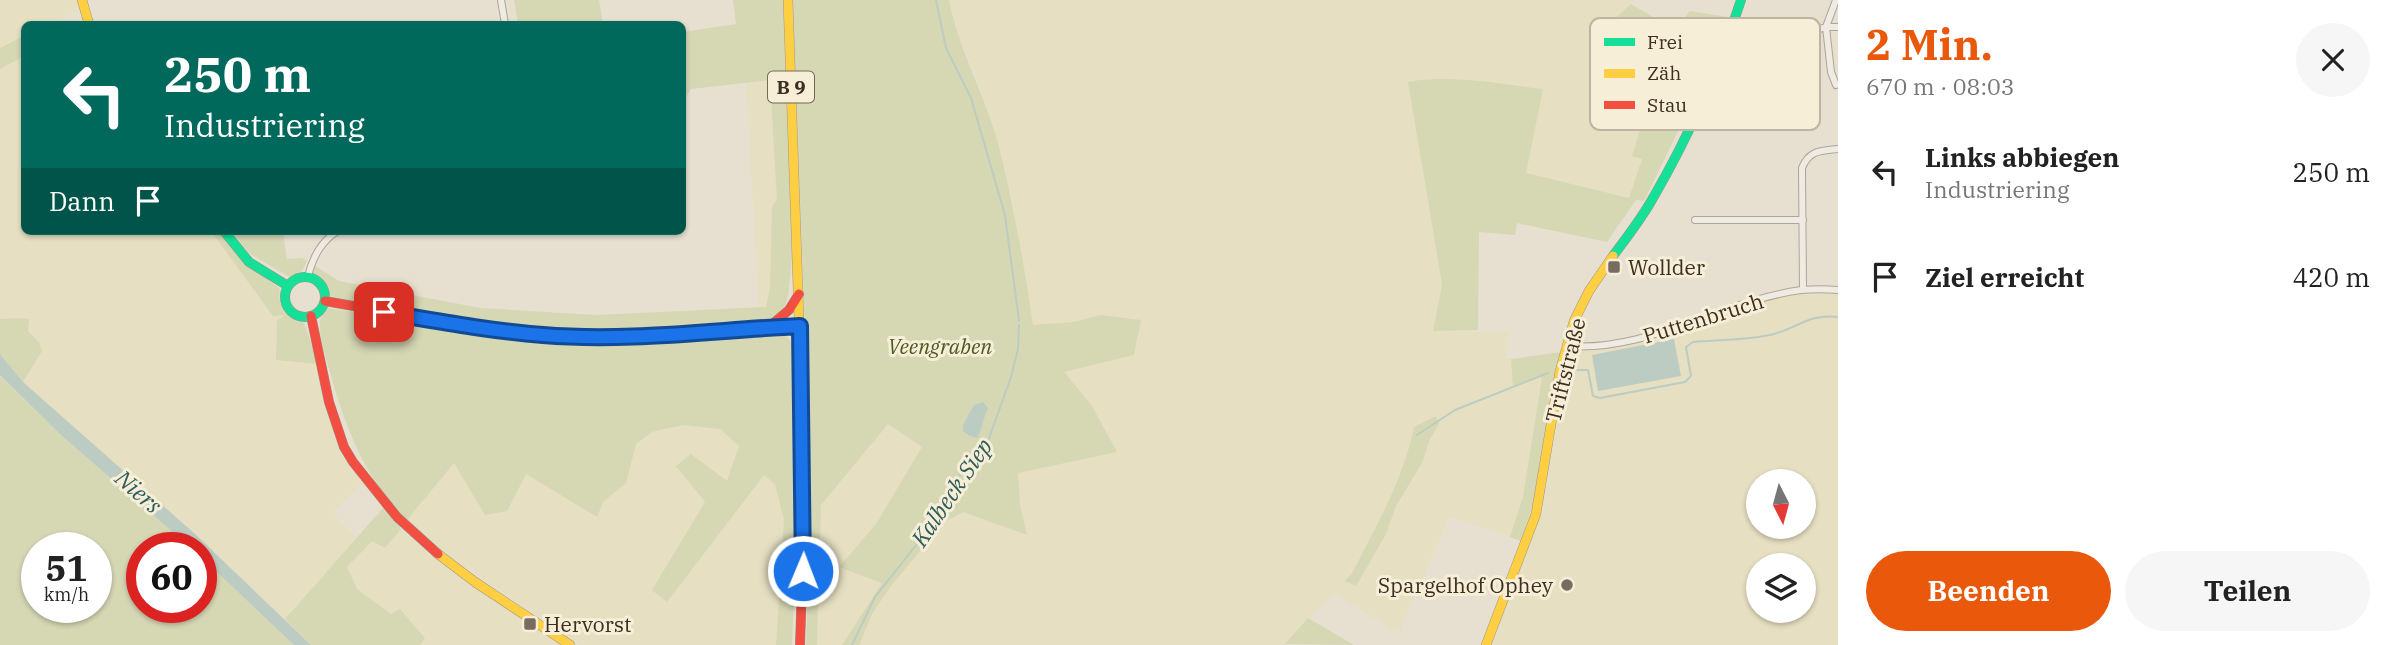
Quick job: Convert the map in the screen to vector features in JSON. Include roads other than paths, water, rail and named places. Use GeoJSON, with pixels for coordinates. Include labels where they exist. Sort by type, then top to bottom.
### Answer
{"type":"FeatureCollection","features":[{"type":"Feature","properties":{"kind":"street"},"geometry":{"type":"LineString","coordinates":[[82,0],[88,21]]}},
{"type":"Feature","properties":{"kind":"street"},"geometry":{"type":"LineString","coordinates":[[501,0],[504,21]]}},
{"type":"Feature","properties":{"kind":"street","name":"B 9"},"geometry":{"type":"LineString","coordinates":[[788,0],[800,326],[804,527],[800,645]]}},
{"type":"Feature","properties":{"kind":"street","name":"Triftstraße"},"geometry":{"type":"LineString","coordinates":[[1735,18],[1741,0]]}},
{"type":"Feature","properties":{"kind":"street"},"geometry":{"type":"LineString","coordinates":[[1836,0],[1826,27],[1831,72],[1836,85]]}},
{"type":"Feature","properties":{"kind":"street"},"geometry":{"type":"LineString","coordinates":[[1820,29],[1838,27]]}},
{"type":"Feature","properties":{"kind":"street","name":"Triftstraße"},"geometry":{"type":"LineString","coordinates":[[1486,645],[1536,514],[1558,384],[1581,305],[1655,194],[1688,130]]}},
{"type":"Feature","properties":{"kind":"street"},"geometry":{"type":"LineString","coordinates":[[1804,290],[1802,167],[1814,152],[1838,149]]}},
{"type":"Feature","properties":{"kind":"street"},"geometry":{"type":"LineString","coordinates":[[1695,220],[1803,220]]}},
{"type":"Feature","properties":{"kind":"street"},"geometry":{"type":"LineString","coordinates":[[227,235],[249,262],[288,286]]}},
{"type":"Feature","properties":{"kind":"street"},"geometry":{"type":"LineString","coordinates":[[308,277],[326,238],[331,235]]}},
{"type":"Feature","properties":{"kind":"street"},"geometry":{"type":"LineString","coordinates":[[308,277],[318,282],[324,290],[324,301],[319,311],[311,316],[298,316],[288,309],[285,297],[288,286],[297,278],[308,277]]}},
{"type":"Feature","properties":{"kind":"street","name":"Puttenbruch"},"geometry":{"type":"LineString","coordinates":[[1567,346],[1589,348],[1652,335],[1730,309],[1804,290],[1838,290]]}},
{"type":"Feature","properties":{"kind":"street"},"geometry":{"type":"LineString","coordinates":[[769,327],[789,310],[799,294]]}},
{"type":"Feature","properties":{"kind":"street"},"geometry":{"type":"LineString","coordinates":[[324,301],[467,326],[544,335],[674,334],[800,326]]}},
{"type":"Feature","properties":{"kind":"street"},"geometry":{"type":"LineString","coordinates":[[311,316],[329,402],[344,447],[353,462],[397,517],[430,548],[475,582],[570,645]]}},
{"type":"Feature","properties":{"kind":"water"},"geometry":{"type":"Polygon","coordinates":[[[1674,339],[1681,376],[1598,391],[1592,355],[1674,339]]]}},
{"type":"Feature","properties":{"kind":"water","name":"Niers"},"geometry":{"type":"Polygon","coordinates":[[[0,354],[23,382],[193,532],[173,532],[62,436],[0,375],[0,354]]]}},
{"type":"Feature","properties":{"kind":"water"},"geometry":{"type":"Polygon","coordinates":[[[983,402],[988,408],[977,438],[963,431],[963,425],[974,405],[983,402]]]}},
{"type":"Feature","properties":{"kind":"water"},"geometry":{"type":"Polygon","coordinates":[[[217,555],[311,645],[294,645],[217,572],[217,555]]]}},
{"type":"Feature","properties":{"kind":"waterway","name":"Kalbeck Siep"},"geometry":{"type":"LineString","coordinates":[[936,0],[946,48],[971,98],[1005,215],[1019,321]]}},
{"type":"Feature","properties":{"kind":"waterway"},"geometry":{"type":"LineString","coordinates":[[1567,370],[1588,370],[1593,396],[1600,398],[1685,382],[1691,376],[1686,347],[1693,342],[1761,337],[1819,317],[1838,317]]}},
{"type":"Feature","properties":{"kind":"waterway","name":"Kalbeck Siep"},"geometry":{"type":"LineString","coordinates":[[852,645],[875,597],[957,488],[960,474],[979,457],[988,441],[1011,377],[1018,349],[1019,325]]}},
{"type":"Feature","properties":{"kind":"waterway"},"geometry":{"type":"LineString","coordinates":[[1417,435],[1455,410],[1548,373]]}},
{"type":"Feature","properties":{"kind":"place","name":"Wollder"},"geometry":{"type":"Point","coordinates":[1614,267]}},
{"type":"Feature","properties":{"kind":"place","name":"Spargelhof Ophey"},"geometry":{"type":"Point","coordinates":[1567,585]}},
{"type":"Feature","properties":{"kind":"place","name":"Hervorst"},"geometry":{"type":"Point","coordinates":[530,624]}},
{"type":"Feature","properties":{"kind":"park label","name":"Veengraben"},"geometry":{"type":"Point","coordinates":[940,346]}}]}
